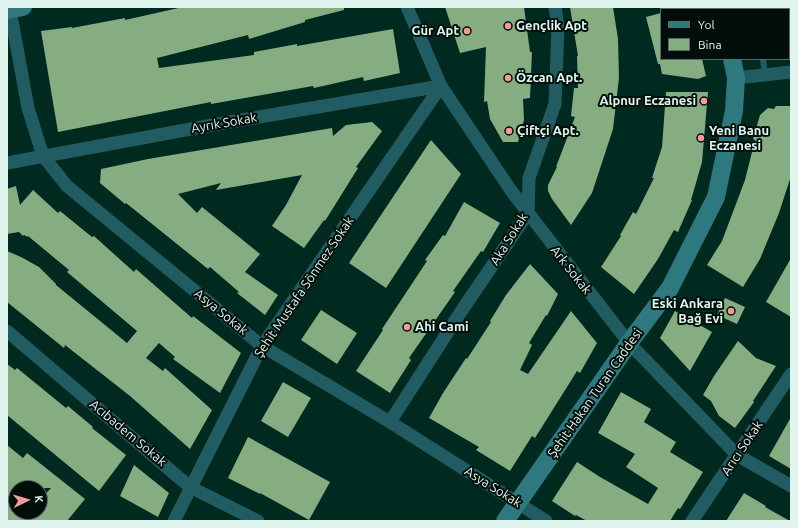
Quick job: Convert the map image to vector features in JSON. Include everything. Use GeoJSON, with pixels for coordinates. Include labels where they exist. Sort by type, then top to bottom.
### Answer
{"type":"FeatureCollection","features":[{"type":"Feature","properties":{"kind":"main road","name":"Şehit Hakan Turan Caddesi"},"geometry":{"type":"LineString","coordinates":[[505,521],[629,343],[670,288],[716,197],[734,111],[736,78],[732,60]]}},
{"type":"Feature","properties":{"kind":"street","name":"Ark Sokak"},"geometry":{"type":"LineString","coordinates":[[407,7],[441,86],[512,192],[629,343],[737,455],[791,486]]}},
{"type":"Feature","properties":{"kind":"street","name":"Aka Sokak"},"geometry":{"type":"LineString","coordinates":[[390,422],[460,313],[528,213],[528,178],[555,104],[558,27],[554,7]]}},
{"type":"Feature","properties":{"kind":"street","name":"Asya Sokak"},"geometry":{"type":"LineString","coordinates":[[13,9],[28,108],[43,156],[67,186],[262,346],[390,422],[546,521]]}},
{"type":"Feature","properties":{"kind":"street"},"geometry":{"type":"LineString","coordinates":[[736,78],[791,72]]}},
{"type":"Feature","properties":{"kind":"street","name":"Ayrık Sokak"},"geometry":{"type":"LineString","coordinates":[[7,163],[218,124],[441,86]]}},
{"type":"Feature","properties":{"kind":"street","name":"Şehit Mustafa Sönmez Sokak"},"geometry":{"type":"LineString","coordinates":[[174,521],[262,346],[441,86]]}},
{"type":"Feature","properties":{"kind":"street","name":"Acıbadem Sokak"},"geometry":{"type":"LineString","coordinates":[[7,331],[190,487],[258,521]]}},
{"type":"Feature","properties":{"kind":"street","name":"Arıcı Sokak"},"geometry":{"type":"LineString","coordinates":[[692,521],[791,374]]}},
{"type":"Feature","properties":{"kind":"lane"},"geometry":{"type":"LineString","coordinates":[[752,8],[760,7]]}},
{"type":"Feature","properties":{"kind":"lane"},"geometry":{"type":"LineString","coordinates":[[763,60],[765,75]]}},
{"type":"Feature","properties":{"kind":"building"},"geometry":{"type":"Polygon","coordinates":[[[183,7],[344,7],[344,10],[305,20],[305,22],[249,39],[248,35],[157,58],[159,68],[254,55],[254,52],[393,29],[400,73],[364,81],[363,77],[314,88],[313,86],[211,104],[211,102],[58,132],[41,31],[72,28],[125,18],[125,20],[183,7]]]}},
{"type":"Feature","properties":{"kind":"building"},"geometry":{"type":"Polygon","coordinates":[[[445,7],[524,7],[530,52],[532,52],[530,98],[523,99],[524,120],[518,142],[503,142],[490,119],[487,101],[484,102],[486,47],[460,53],[445,7]]]}},
{"type":"Feature","properties":{"kind":"building"},"geometry":{"type":"Polygon","coordinates":[[[570,7],[613,7],[618,39],[619,78],[613,129],[592,193],[571,225],[548,191],[548,185],[557,167],[575,117],[571,116],[574,88],[578,88],[578,56],[570,7]]]}},
{"type":"Feature","properties":{"kind":"building"},"geometry":{"type":"Polygon","coordinates":[[[660,13],[660,60],[702,60],[706,76],[698,79],[662,74],[646,17],[660,13]]]}},
{"type":"Feature","properties":{"kind":"building"},"geometry":{"type":"Polygon","coordinates":[[[666,92],[708,92],[702,162],[692,200],[678,232],[674,230],[658,259],[634,294],[601,267],[621,236],[620,235],[633,212],[636,214],[654,178],[652,178],[662,147],[666,92]]]}},
{"type":"Feature","properties":{"kind":"building"},"geometry":{"type":"Polygon","coordinates":[[[776,106],[791,106],[791,176],[779,213],[760,259],[743,287],[707,265],[722,241],[745,180],[755,140],[753,139],[760,115],[768,108],[774,109],[776,106]]]}},
{"type":"Feature","properties":{"kind":"building"},"geometry":{"type":"Polygon","coordinates":[[[372,122],[382,131],[356,167],[358,168],[325,221],[324,220],[304,248],[272,226],[286,205],[302,175],[216,190],[221,183],[178,194],[197,213],[202,207],[260,254],[245,272],[278,295],[265,315],[237,293],[239,292],[210,267],[208,269],[100,183],[101,169],[148,159],[332,128],[333,136],[346,125],[372,122]]]}},
{"type":"Feature","properties":{"kind":"building"},"geometry":{"type":"Polygon","coordinates":[[[431,140],[461,174],[386,288],[349,263],[431,140]]]}},
{"type":"Feature","properties":{"kind":"building"},"geometry":{"type":"Polygon","coordinates":[[[16,186],[20,205],[33,190],[58,213],[60,211],[92,237],[94,236],[134,272],[136,269],[192,318],[193,316],[241,353],[220,393],[173,359],[175,357],[159,343],[146,358],[163,371],[165,368],[212,410],[190,449],[130,396],[65,345],[64,348],[7,302],[7,251],[39,267],[56,285],[127,343],[137,331],[67,272],[69,270],[28,236],[23,236],[19,232],[7,234],[7,189],[16,186]]]}},
{"type":"Feature","properties":{"kind":"building"},"geometry":{"type":"Polygon","coordinates":[[[464,202],[500,223],[483,252],[481,251],[453,291],[455,292],[409,358],[411,360],[390,393],[356,371],[427,261],[425,260],[443,235],[445,236],[464,202]]]}},
{"type":"Feature","properties":{"kind":"building"},"geometry":{"type":"Polygon","coordinates":[[[791,258],[791,317],[766,302],[791,258]]]}},
{"type":"Feature","properties":{"kind":"building"},"geometry":{"type":"Polygon","coordinates":[[[530,264],[558,294],[547,316],[546,315],[529,343],[532,345],[520,370],[528,374],[571,311],[597,343],[580,373],[577,371],[535,438],[532,436],[510,471],[476,450],[479,447],[429,418],[443,393],[491,322],[490,321],[506,295],[530,264]]]}},
{"type":"Feature","properties":{"kind":"building","name":"Eski Ankara Bağ Evi"},"geometry":{"type":"Polygon","coordinates":[[[725,298],[745,307],[737,324],[717,315],[725,298]]]}},
{"type":"Feature","properties":{"kind":"building"},"geometry":{"type":"Polygon","coordinates":[[[321,310],[357,333],[337,364],[301,340],[321,310]]]}},
{"type":"Feature","properties":{"kind":"building"},"geometry":{"type":"Polygon","coordinates":[[[675,311],[712,332],[690,371],[660,338],[675,311]]]}},
{"type":"Feature","properties":{"kind":"building"},"geometry":{"type":"Polygon","coordinates":[[[738,341],[756,358],[776,366],[753,401],[754,402],[735,428],[719,416],[711,401],[703,395],[738,341]]]}},
{"type":"Feature","properties":{"kind":"building"},"geometry":{"type":"Polygon","coordinates":[[[7,364],[15,370],[17,368],[66,408],[68,406],[93,427],[92,428],[126,455],[99,491],[7,415],[7,364]]]}},
{"type":"Feature","properties":{"kind":"building"},"geometry":{"type":"Polygon","coordinates":[[[283,382],[311,398],[288,437],[261,421],[283,382]]]}},
{"type":"Feature","properties":{"kind":"building"},"geometry":{"type":"Polygon","coordinates":[[[621,392],[651,409],[644,422],[676,442],[670,452],[703,472],[680,509],[678,508],[670,521],[587,521],[576,515],[575,516],[552,501],[577,462],[600,477],[648,504],[658,488],[626,467],[635,454],[598,433],[621,392]]]}},
{"type":"Feature","properties":{"kind":"building"},"geometry":{"type":"Polygon","coordinates":[[[791,417],[791,469],[769,456],[791,417]]]}},
{"type":"Feature","properties":{"kind":"building"},"geometry":{"type":"Polygon","coordinates":[[[248,437],[330,482],[309,520],[260,493],[228,478],[248,437]]]}},
{"type":"Feature","properties":{"kind":"building"},"geometry":{"type":"Polygon","coordinates":[[[7,445],[23,458],[27,453],[85,499],[67,521],[7,521],[7,445]]]}},
{"type":"Feature","properties":{"kind":"building"},"geometry":{"type":"Polygon","coordinates":[[[134,465],[169,493],[158,517],[120,496],[134,465]]]}},
{"type":"Feature","properties":{"kind":"building"},"geometry":{"type":"Polygon","coordinates":[[[744,493],[766,506],[765,507],[790,521],[726,521],[744,493]]]}},
{"type":"Feature","properties":{"kind":"place","name":"Gençlik Apt"},"geometry":{"type":"Point","coordinates":[508,26]}},
{"type":"Feature","properties":{"kind":"place","name":"Gür Apt"},"geometry":{"type":"Point","coordinates":[467,31]}},
{"type":"Feature","properties":{"kind":"place","name":"Özcan Apt."},"geometry":{"type":"Point","coordinates":[508,78]}},
{"type":"Feature","properties":{"kind":"place","name":"Alpnur Eczanesi"},"geometry":{"type":"Point","coordinates":[704,101]}},
{"type":"Feature","properties":{"kind":"place","name":"Çiftçi Apt."},"geometry":{"type":"Point","coordinates":[509,131]}},
{"type":"Feature","properties":{"kind":"place","name":"Yeni Banu Eczanesi"},"geometry":{"type":"Point","coordinates":[701,138]}},
{"type":"Feature","properties":{"kind":"place","name":"Eski Ankara Bağ Evi"},"geometry":{"type":"Point","coordinates":[731,311]}},
{"type":"Feature","properties":{"kind":"place","name":"Ahi Cami"},"geometry":{"type":"Point","coordinates":[407,327]}}]}
